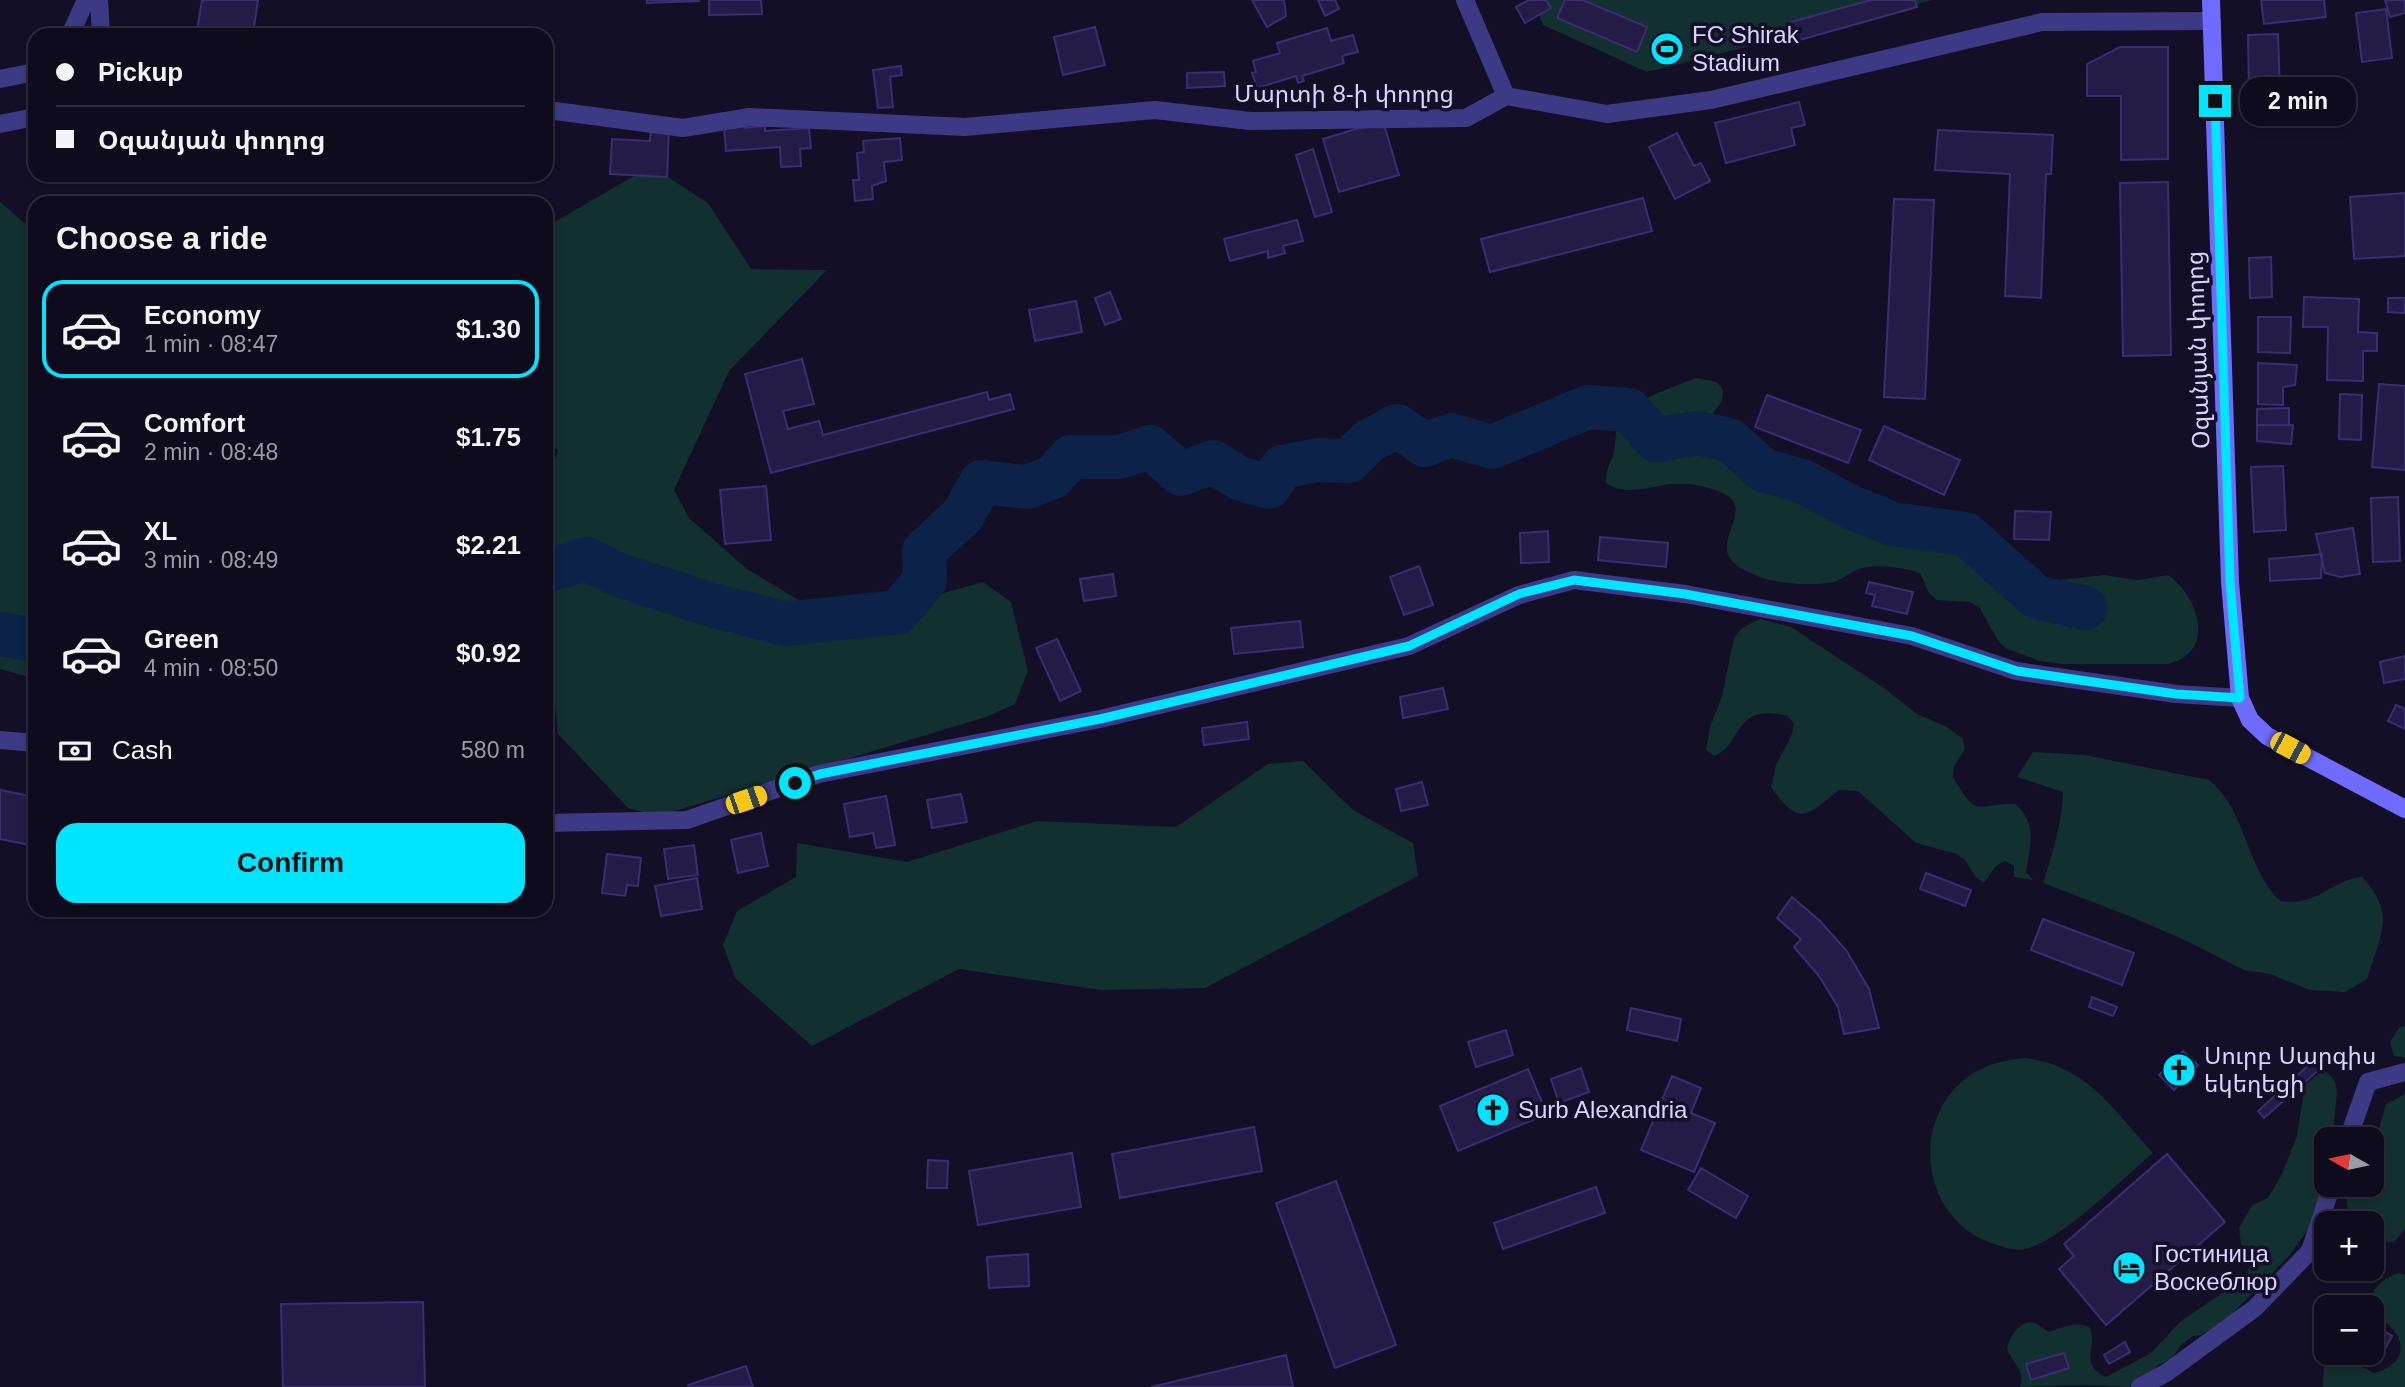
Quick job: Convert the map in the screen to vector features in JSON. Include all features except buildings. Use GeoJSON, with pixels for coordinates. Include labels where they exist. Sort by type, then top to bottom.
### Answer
{"type":"FeatureCollection","features":[{"type":"Feature","properties":{"kind":"main road","name":"Օզանյան փողոց"},"geometry":{"type":"LineString","coordinates":[[2211,0],[2230,582],[2240,698]]}},
{"type":"Feature","properties":{"kind":"main road"},"geometry":{"type":"LineString","coordinates":[[2240,698],[2250,720],[2267,736],[2405,808]]}},
{"type":"Feature","properties":{"kind":"street"},"geometry":{"type":"LineString","coordinates":[[73,28],[86,0]]}},
{"type":"Feature","properties":{"kind":"street"},"geometry":{"type":"LineString","coordinates":[[99,0],[101,28]]}},
{"type":"Feature","properties":{"kind":"street"},"geometry":{"type":"LineString","coordinates":[[1465,0],[1506,96],[1607,114],[1711,100],[2042,22],[2212,21]]}},
{"type":"Feature","properties":{"kind":"street"},"geometry":{"type":"LineString","coordinates":[[0,79],[28,73]]}},
{"type":"Feature","properties":{"kind":"street","name":"Մարտի 8-ի փողոց"},"geometry":{"type":"LineString","coordinates":[[553,112],[683,128],[750,117],[965,127],[1154,110],[1250,121],[1466,118],[1506,96]]}},
{"type":"Feature","properties":{"kind":"street"},"geometry":{"type":"LineString","coordinates":[[0,124],[28,118]]}},
{"type":"Feature","properties":{"kind":"street"},"geometry":{"type":"LineString","coordinates":[[553,823],[687,820],[820,774],[1100,719],[1409,646],[1519,594],[1574,580],[1685,594],[1912,636],[2017,671],[2176,694],[2240,698]]}},
{"type":"Feature","properties":{"kind":"street"},"geometry":{"type":"LineString","coordinates":[[0,740],[28,742]]}},
{"type":"Feature","properties":{"kind":"street"},"geometry":{"type":"LineString","coordinates":[[2352,1127],[2368,1082],[2405,1072]]}},
{"type":"Feature","properties":{"kind":"street"},"geometry":{"type":"LineString","coordinates":[[2140,1387],[2166,1373],[2255,1308],[2310,1251],[2328,1197]]}},
{"type":"Feature","properties":{"kind":"green space","name":"FC Shirak Stadium"},"geometry":{"type":"Polygon","coordinates":[[[1534,0],[1933,0],[1647,72],[1543,25],[1534,0]]]}},
{"type":"Feature","properties":{"kind":"green space"},"geometry":{"type":"Polygon","coordinates":[[[651,166],[708,203],[751,269],[827,270],[729,371],[674,490],[689,518],[747,569],[836,623],[983,582],[1011,602],[1028,671],[1015,704],[986,717],[658,816],[628,808],[558,734],[553,684],[553,465],[558,450],[553,447],[553,223],[651,166]]]}},
{"type":"Feature","properties":{"kind":"green space"},"geometry":{"type":"Polygon","coordinates":[[[0,202],[28,226],[28,677],[0,669],[0,202]]]}},
{"type":"Feature","properties":{"kind":"green space"},"geometry":{"type":"Polygon","coordinates":[[[1696,378],[1717,382],[1723,390],[1722,401],[1709,419],[1707,430],[1712,439],[1763,470],[1824,499],[1851,507],[1943,521],[1992,557],[2000,566],[2029,578],[2051,581],[2104,575],[2138,580],[2168,575],[2179,585],[2195,610],[2198,637],[2193,649],[2183,658],[2168,664],[2064,664],[2040,661],[2007,649],[1999,642],[1979,607],[1970,602],[1937,600],[1929,593],[1920,573],[1877,566],[1863,568],[1834,582],[1807,584],[1767,579],[1743,569],[1731,561],[1727,548],[1736,511],[1728,496],[1710,488],[1689,484],[1630,490],[1606,483],[1617,427],[1625,413],[1654,395],[1696,378]]]}},
{"type":"Feature","properties":{"kind":"green space"},"geometry":{"type":"Polygon","coordinates":[[[1760,619],[1791,627],[1884,688],[1917,714],[1947,727],[1963,739],[1965,749],[1954,766],[1953,777],[1973,804],[1984,807],[2015,804],[2022,811],[2031,835],[2026,872],[2033,880],[2014,877],[2014,866],[2005,861],[1996,866],[1984,883],[1957,854],[1916,843],[1858,791],[1839,790],[1818,807],[1803,814],[1796,813],[1771,787],[1776,765],[1792,734],[1794,724],[1788,716],[1770,713],[1757,715],[1741,726],[1723,750],[1714,756],[1706,750],[1710,727],[1722,696],[1734,638],[1742,628],[1760,619]]]}},
{"type":"Feature","properties":{"kind":"green space"},"geometry":{"type":"Polygon","coordinates":[[[2033,752],[2085,755],[2209,780],[2231,807],[2259,872],[2280,901],[2304,900],[2351,879],[2362,877],[2373,890],[2382,914],[2380,938],[2367,979],[2345,992],[2310,990],[2270,974],[2244,970],[2129,916],[2043,883],[2059,827],[2063,792],[2017,777],[2033,752]]]}},
{"type":"Feature","properties":{"kind":"green space"},"geometry":{"type":"Polygon","coordinates":[[[1303,761],[1353,810],[1413,843],[1418,876],[1205,988],[1101,990],[959,969],[812,1046],[735,978],[723,945],[737,911],[796,877],[797,843],[907,862],[1037,821],[1176,827],[1268,764],[1303,761]]]}},
{"type":"Feature","properties":{"kind":"green space"},"geometry":{"type":"Polygon","coordinates":[[[2405,1026],[2405,1058],[2394,1056],[2390,1042],[2399,1028],[2405,1026]]]}},
{"type":"Feature","properties":{"kind":"green space"},"geometry":{"type":"Polygon","coordinates":[[[2025,1058],[2047,1062],[2082,1080],[2111,1106],[2153,1153],[2056,1235],[2039,1244],[2017,1249],[1994,1244],[1969,1232],[1951,1214],[1938,1192],[1931,1168],[1931,1142],[1937,1117],[1950,1095],[1969,1076],[1996,1063],[2025,1058]]]}},
{"type":"Feature","properties":{"kind":"green space"},"geometry":{"type":"Polygon","coordinates":[[[2323,1070],[2330,1075],[2337,1093],[2334,1127],[2314,1127],[2314,1197],[2322,1197],[2317,1211],[2314,1211],[2313,1223],[2288,1257],[2223,1323],[2201,1335],[2193,1336],[2181,1345],[2172,1358],[2130,1387],[2020,1387],[2020,1371],[2007,1349],[2013,1335],[2024,1324],[2036,1324],[2049,1332],[2075,1325],[2090,1328],[2091,1362],[2098,1372],[2106,1377],[2151,1353],[2181,1321],[2239,1285],[2251,1262],[2250,1254],[2241,1244],[2239,1228],[2252,1205],[2268,1198],[2281,1176],[2297,1136],[2305,1085],[2323,1070]]]}},
{"type":"Feature","properties":{"kind":"green space"},"geometry":{"type":"Polygon","coordinates":[[[2405,1094],[2405,1229],[2394,1242],[2384,1242],[2384,1211],[2348,1211],[2347,1204],[2348,1197],[2384,1197],[2384,1127],[2380,1127],[2386,1104],[2405,1094]]]}},
{"type":"Feature","properties":{"kind":"green space"},"geometry":{"type":"Polygon","coordinates":[[[2399,1273],[2405,1275],[2405,1387],[2323,1387],[2324,1365],[2358,1365],[2374,1373],[2390,1366],[2398,1358],[2401,1345],[2395,1332],[2384,1320],[2384,1295],[2372,1295],[2380,1283],[2399,1273]]]}},
{"type":"Feature","properties":{"kind":"waterway"},"geometry":{"type":"LineString","coordinates":[[553,569],[586,559],[619,575],[712,605],[785,624],[898,612],[925,580],[924,551],[963,515],[981,482],[1027,487],[1053,477],[1071,457],[1120,457],[1150,447],[1181,474],[1213,462],[1241,479],[1269,487],[1282,467],[1318,460],[1349,461],[1369,441],[1397,426],[1425,445],[1451,435],[1492,447],[1588,407],[1629,410],[1656,440],[1697,433],[1730,440],[1763,470],[1802,481],[1851,507],[1893,524],[1966,534],[2036,597],[2085,608]]}},
{"type":"Feature","properties":{"kind":"waterway"},"geometry":{"type":"LineString","coordinates":[[0,634],[28,639]]}},
{"type":"Feature","properties":{"kind":"place","name":"FC Shirak Stadium"},"geometry":{"type":"Point","coordinates":[1667,49]}},
{"type":"Feature","properties":{"kind":"place","name":"Սուրբ Սարգիս եկեղեցի"},"geometry":{"type":"Point","coordinates":[2179,1070]}},
{"type":"Feature","properties":{"kind":"place","name":"Surb Alexandria"},"geometry":{"type":"Point","coordinates":[1493,1110]}},
{"type":"Feature","properties":{"kind":"place","name":"Гостиница Воскеблюр"},"geometry":{"type":"Point","coordinates":[2129,1268]}},
{"type":"Feature","properties":{"kind":"route"},"geometry":{"type":"LineString","coordinates":[[795,783],[820,774],[1100,719],[1409,646],[1519,594],[1574,580],[1685,594],[1912,636],[2017,671],[2176,694],[2240,698],[2230,582],[2215,101]]}}]}
